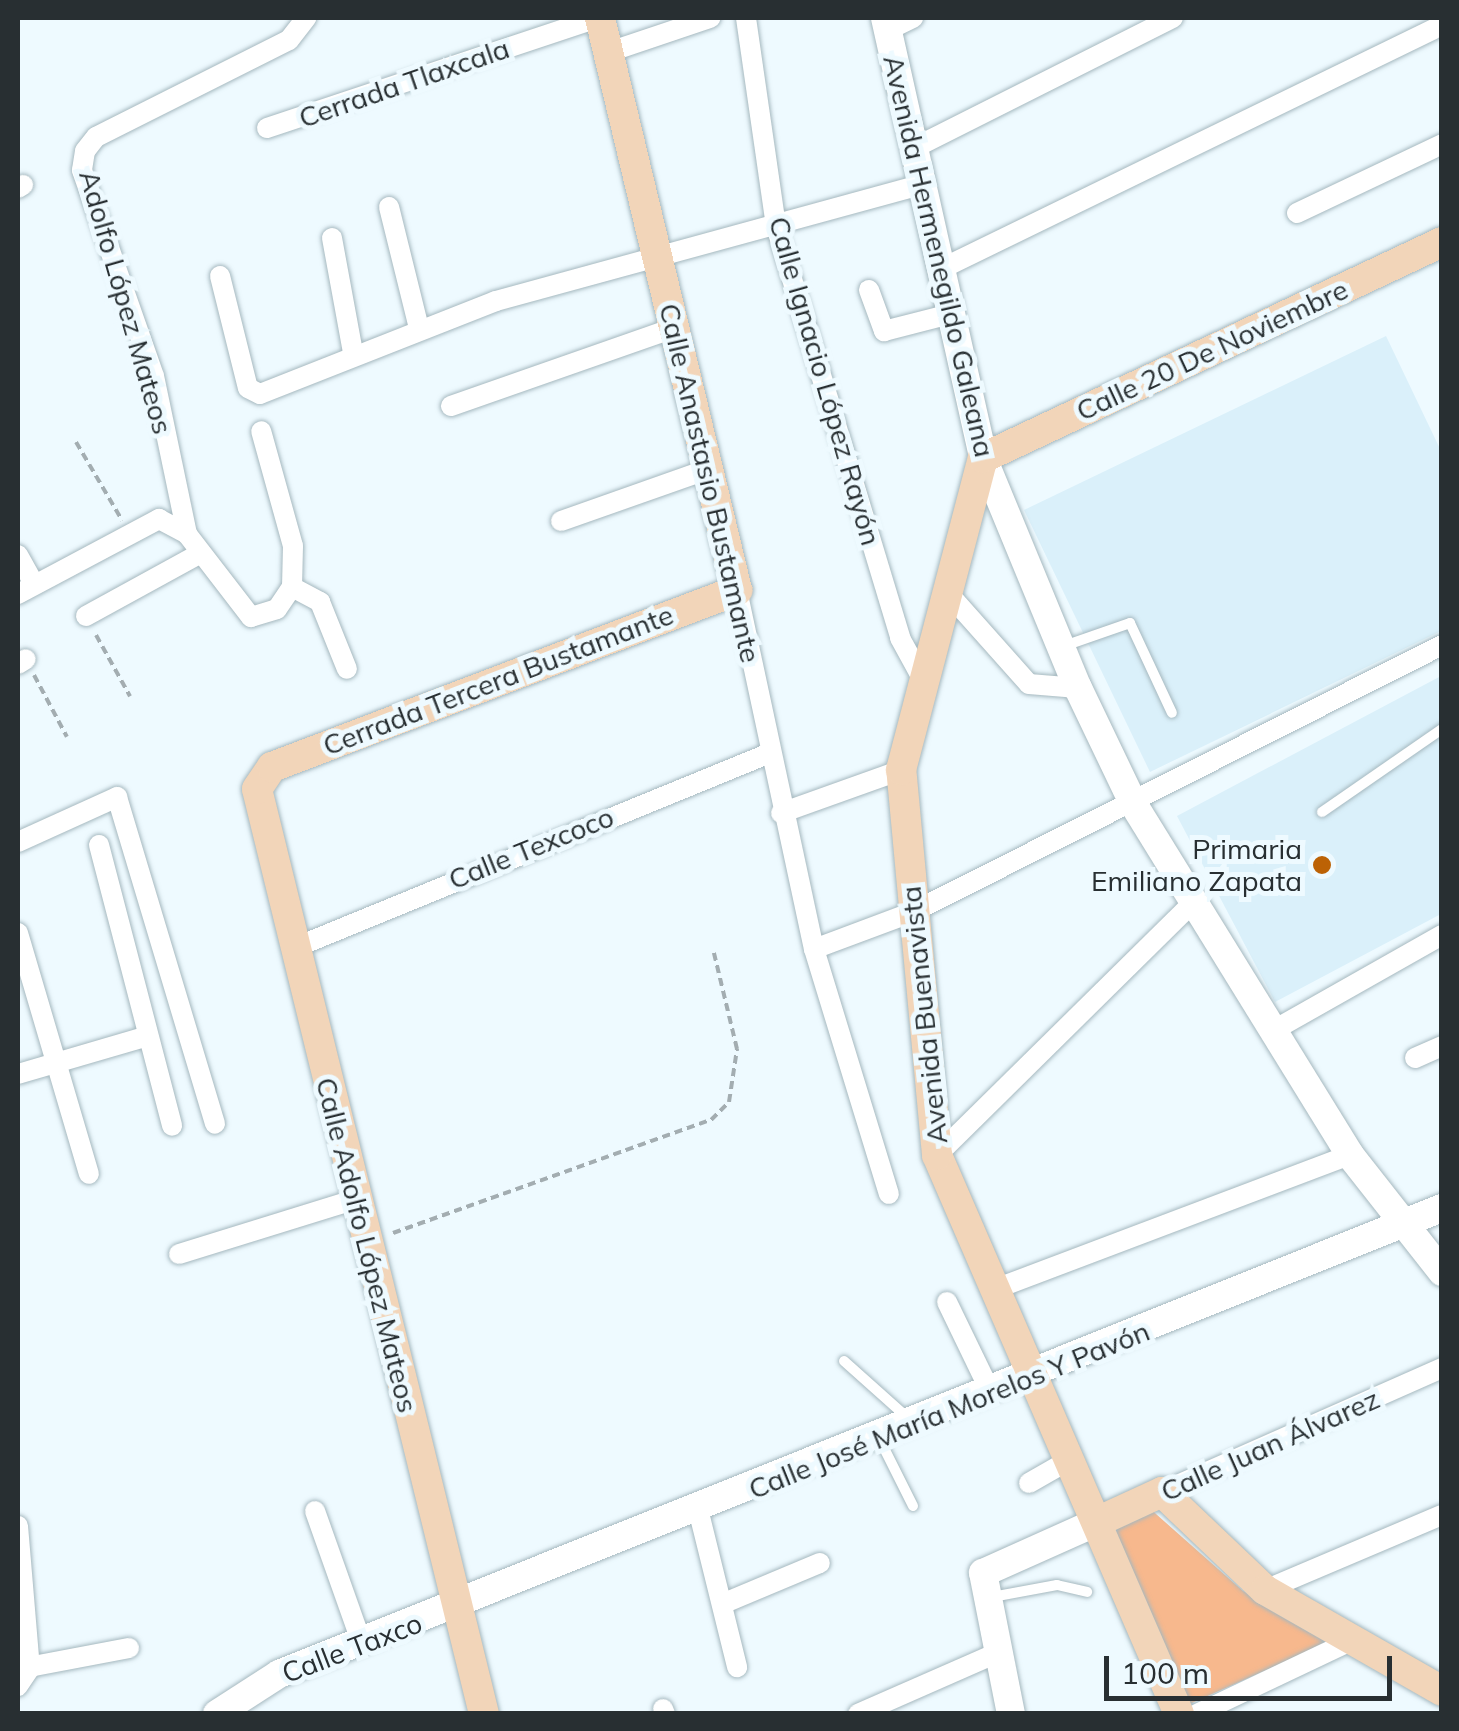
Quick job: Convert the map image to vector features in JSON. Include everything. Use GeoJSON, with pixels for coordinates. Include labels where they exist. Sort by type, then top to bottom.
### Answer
{"type":"FeatureCollection","features":[{"type":"Feature","properties":{"kind":"main road","name":"Calle Anastasio Bustamante"},"geometry":{"type":"LineString","coordinates":[[599,18],[737,590]]}},
{"type":"Feature","properties":{"kind":"main road","name":"Calle 20 De Noviembre"},"geometry":{"type":"LineString","coordinates":[[983,458],[1442,242]]}},
{"type":"Feature","properties":{"kind":"main road","name":"Avenida Buenavista"},"geometry":{"type":"LineString","coordinates":[[983,458],[922,678],[901,770],[936,1155],[1099,1521],[1179,1714]]}},
{"type":"Feature","properties":{"kind":"main road","name":"Cerrada Tercera Bustamante"},"geometry":{"type":"LineString","coordinates":[[261,775],[476,684],[737,590]]}},
{"type":"Feature","properties":{"kind":"main road","name":"Calle Adolfo López Mateos"},"geometry":{"type":"LineString","coordinates":[[261,775],[294,948],[455,1610],[484,1714]]}},
{"type":"Feature","properties":{"kind":"main road","name":"Calle Juan Álvarez"},"geometry":{"type":"LineString","coordinates":[[1099,1521],[1162,1492]]}},
{"type":"Feature","properties":{"kind":"main road"},"geometry":{"type":"LineString","coordinates":[[1162,1492],[1265,1590],[1352,1641],[1435,1680]]}},
{"type":"Feature","properties":{"kind":"street","name":"Adolfo López Mateos"},"geometry":{"type":"LineString","coordinates":[[187,534],[154,376],[82,170],[85,152],[96,137],[289,40],[306,18]]}},
{"type":"Feature","properties":{"kind":"street","name":"Cerrada Tlaxcala"},"geometry":{"type":"LineString","coordinates":[[268,128],[599,18]]}},
{"type":"Feature","properties":{"kind":"street"},"geometry":{"type":"LineString","coordinates":[[608,52],[710,18]]}},
{"type":"Feature","properties":{"kind":"street","name":"Calle Ignacio López Rayón"},"geometry":{"type":"LineString","coordinates":[[746,18],[776,226],[900,638],[922,678]]}},
{"type":"Feature","properties":{"kind":"street"},"geometry":{"type":"LineString","coordinates":[[912,149],[1173,18]]}},
{"type":"Feature","properties":{"kind":"street","name":"Avenida Hermenegildo Galeana"},"geometry":{"type":"LineString","coordinates":[[895,22],[912,149],[954,313],[983,458],[1060,648],[1134,804],[1350,1155],[1442,1272]]}},
{"type":"Feature","properties":{"kind":"street"},"geometry":{"type":"LineString","coordinates":[[942,268],[1442,24]]}},
{"type":"Feature","properties":{"kind":"street"},"geometry":{"type":"LineString","coordinates":[[1297,213],[1442,144]]}},
{"type":"Feature","properties":{"kind":"street"},"geometry":{"type":"LineString","coordinates":[[220,276],[252,394],[419,328],[656,254],[776,226],[921,185]]}},
{"type":"Feature","properties":{"kind":"street"},"geometry":{"type":"LineString","coordinates":[[389,207],[419,328]]}},
{"type":"Feature","properties":{"kind":"street"},"geometry":{"type":"LineString","coordinates":[[332,238],[353,352]]}},
{"type":"Feature","properties":{"kind":"street"},"geometry":{"type":"LineString","coordinates":[[869,290],[887,332],[954,313]]}},
{"type":"Feature","properties":{"kind":"street"},"geometry":{"type":"LineString","coordinates":[[451,406],[674,328]]}},
{"type":"Feature","properties":{"kind":"street"},"geometry":{"type":"LineString","coordinates":[[18,555],[26,589],[128,530],[159,518],[187,534],[251,616],[277,609],[292,587],[289,528],[260,431]]}},
{"type":"Feature","properties":{"kind":"street"},"geometry":{"type":"LineString","coordinates":[[560,521],[706,470]]}},
{"type":"Feature","properties":{"kind":"street"},"geometry":{"type":"LineString","coordinates":[[86,616],[201,553]]}},
{"type":"Feature","properties":{"kind":"street"},"geometry":{"type":"LineString","coordinates":[[292,587],[320,602],[347,669]]}},
{"type":"Feature","properties":{"kind":"street","name":"Calle Anastasio Bustamante"},"geometry":{"type":"LineString","coordinates":[[737,590],[781,812],[814,949],[889,1194]]}},
{"type":"Feature","properties":{"kind":"street"},"geometry":{"type":"LineString","coordinates":[[947,592],[1029,684],[1078,688]]}},
{"type":"Feature","properties":{"kind":"street"},"geometry":{"type":"LineString","coordinates":[[814,949],[914,912],[1442,645]]}},
{"type":"Feature","properties":{"kind":"street","name":"Calle Texcoco"},"geometry":{"type":"LineString","coordinates":[[294,948],[770,753]]}},
{"type":"Feature","properties":{"kind":"street"},"geometry":{"type":"LineString","coordinates":[[781,812],[901,770]]}},
{"type":"Feature","properties":{"kind":"street"},"geometry":{"type":"LineString","coordinates":[[18,842],[117,797],[214,1124]]}},
{"type":"Feature","properties":{"kind":"street"},"geometry":{"type":"LineString","coordinates":[[99,845],[172,1126]]}},
{"type":"Feature","properties":{"kind":"street"},"geometry":{"type":"LineString","coordinates":[[936,1155],[1194,902]]}},
{"type":"Feature","properties":{"kind":"street"},"geometry":{"type":"LineString","coordinates":[[18,933],[88,1174]]}},
{"type":"Feature","properties":{"kind":"street"},"geometry":{"type":"LineString","coordinates":[[1274,1030],[1442,935]]}},
{"type":"Feature","properties":{"kind":"street"},"geometry":{"type":"LineString","coordinates":[[18,1074],[148,1036]]}},
{"type":"Feature","properties":{"kind":"street"},"geometry":{"type":"LineString","coordinates":[[1415,1058],[1442,1046]]}},
{"type":"Feature","properties":{"kind":"street"},"geometry":{"type":"LineString","coordinates":[[996,1289],[1350,1155]]}},
{"type":"Feature","properties":{"kind":"street"},"geometry":{"type":"LineString","coordinates":[[179,1254],[357,1198]]}},
{"type":"Feature","properties":{"kind":"street","name":"Calle José María Morelos Y Pavón"},"geometry":{"type":"LineString","coordinates":[[455,1610],[1442,1208]]}},
{"type":"Feature","properties":{"kind":"street"},"geometry":{"type":"LineString","coordinates":[[947,1302],[991,1393]]}},
{"type":"Feature","properties":{"kind":"street","name":"Calle Juan Álvarez"},"geometry":{"type":"LineString","coordinates":[[1162,1492],[1442,1368]]}},
{"type":"Feature","properties":{"kind":"street"},"geometry":{"type":"LineString","coordinates":[[1028,1483],[1071,1459]]}},
{"type":"Feature","properties":{"kind":"street"},"geometry":{"type":"LineString","coordinates":[[315,1511],[362,1644]]}},
{"type":"Feature","properties":{"kind":"street"},"geometry":{"type":"LineString","coordinates":[[700,1513],[736,1667]]}},
{"type":"Feature","properties":{"kind":"street"},"geometry":{"type":"LineString","coordinates":[[1265,1590],[1442,1515]]}},
{"type":"Feature","properties":{"kind":"street"},"geometry":{"type":"LineString","coordinates":[[1010,1714],[984,1586],[1099,1521]]}},
{"type":"Feature","properties":{"kind":"street"},"geometry":{"type":"LineString","coordinates":[[18,1526],[24,1668],[18,1686]]}},
{"type":"Feature","properties":{"kind":"street"},"geometry":{"type":"LineString","coordinates":[[722,1604],[820,1562]]}},
{"type":"Feature","properties":{"kind":"street","name":"Calle Taxco"},"geometry":{"type":"LineString","coordinates":[[217,1714],[255,1701],[362,1644],[455,1610]]}},
{"type":"Feature","properties":{"kind":"street"},"geometry":{"type":"LineString","coordinates":[[1197,1714],[1352,1641]]}},
{"type":"Feature","properties":{"kind":"street"},"geometry":{"type":"LineString","coordinates":[[24,1668],[129,1648]]}},
{"type":"Feature","properties":{"kind":"street"},"geometry":{"type":"LineString","coordinates":[[858,1714],[997,1653]]}},
{"type":"Feature","properties":{"kind":"lane"},"geometry":{"type":"LineString","coordinates":[[1060,648],[1130,624],[1172,713]]}},
{"type":"Feature","properties":{"kind":"lane"},"geometry":{"type":"LineString","coordinates":[[1322,812],[1442,730]]}},
{"type":"Feature","properties":{"kind":"lane"},"geometry":{"type":"LineString","coordinates":[[844,1362],[914,1424]]}},
{"type":"Feature","properties":{"kind":"lane"},"geometry":{"type":"LineString","coordinates":[[879,1438],[914,1506]]}},
{"type":"Feature","properties":{"kind":"lane"},"geometry":{"type":"LineString","coordinates":[[984,1586],[1057,1585],[1087,1592]]}},
{"type":"Feature","properties":{"kind":"path"},"geometry":{"type":"LineString","coordinates":[[76,442],[128,530]]}},
{"type":"Feature","properties":{"kind":"path"},"geometry":{"type":"LineString","coordinates":[[86,616],[130,696]]}},
{"type":"Feature","properties":{"kind":"path"},"geometry":{"type":"LineString","coordinates":[[22,662],[67,737]]}},
{"type":"Feature","properties":{"kind":"path"},"geometry":{"type":"LineString","coordinates":[[367,1242],[711,1120],[729,1102],[737,1050],[714,953]]}},
{"type":"Feature","properties":{"kind":"shaded area"},"geometry":{"type":"Polygon","coordinates":[[[1386,336],[1441,451],[1441,631],[1150,772],[1024,510],[1386,336]]]}},
{"type":"Feature","properties":{"kind":"shaded area","name":"Primaria Emiliano Zapata"},"geometry":{"type":"Polygon","coordinates":[[[1441,676],[1441,914],[1275,1002],[1177,816],[1441,676]]]}},
{"type":"Feature","properties":{"kind":"shaded area"},"geometry":{"type":"Polygon","coordinates":[[[1147,1506],[1243,1591],[1330,1642],[1185,1706],[1105,1525],[1147,1506]]]}},
{"type":"Feature","properties":{"kind":"place","name":"Primaria Emiliano Zapata"},"geometry":{"type":"Point","coordinates":[1322,865]}}]}
